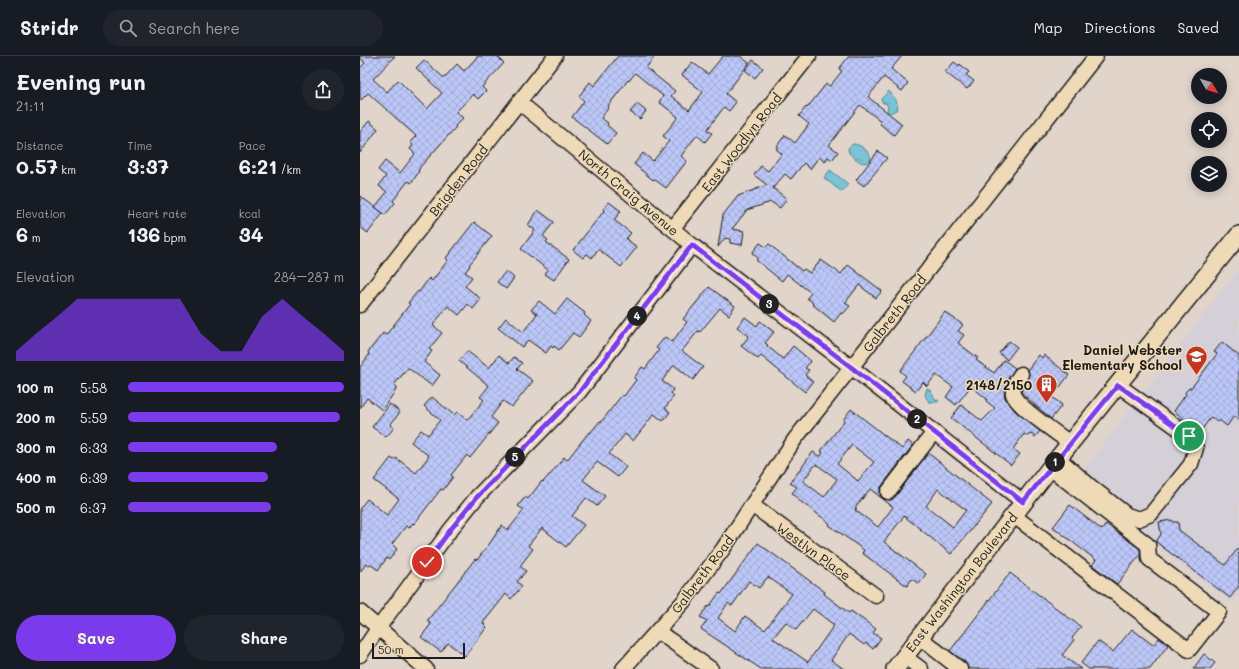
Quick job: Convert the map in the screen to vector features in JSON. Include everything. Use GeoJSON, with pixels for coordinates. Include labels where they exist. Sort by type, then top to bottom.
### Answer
{"type":"FeatureCollection","features":[{"type":"Feature","properties":{"kind":"main road","name":"East Washington Boulevard"},"geometry":{"type":"LineString","coordinates":[[899,663],[1054,463],[1239,235]]}},
{"type":"Feature","properties":{"kind":"street","name":"Brigden Road"},"geometry":{"type":"LineString","coordinates":[[360,305],[555,56]]}},
{"type":"Feature","properties":{"kind":"street","name":"East Woodlyn Road"},"geometry":{"type":"LineString","coordinates":[[673,228],[809,56]]}},
{"type":"Feature","properties":{"kind":"street","name":"Galbreth Road"},"geometry":{"type":"LineString","coordinates":[[623,669],[684,601],[723,549],[795,439],[1096,56]]}},
{"type":"Feature","properties":{"kind":"street","name":"North Craig Avenue"},"geometry":{"type":"LineString","coordinates":[[519,102],[692,245],[934,432],[1018,509],[1189,650],[1219,612],[1149,559],[1148,545],[1054,463]]}},
{"type":"Feature","properties":{"kind":"street"},"geometry":{"type":"LineString","coordinates":[[360,655],[451,529],[468,508],[511,461],[580,391],[692,245]]}},
{"type":"Feature","properties":{"kind":"street"},"geometry":{"type":"LineString","coordinates":[[1022,374],[1013,385],[1014,395],[1028,412],[1070,443]]}},
{"type":"Feature","properties":{"kind":"street"},"geometry":{"type":"LineString","coordinates":[[1054,463],[1090,486],[1127,515],[1139,519],[1150,514],[1191,464],[1196,448],[1189,436],[1118,385]]}},
{"type":"Feature","properties":{"kind":"street"},"geometry":{"type":"LineString","coordinates":[[888,492],[934,432]]}},
{"type":"Feature","properties":{"kind":"street","name":"Westlyn Place"},"geometry":{"type":"LineString","coordinates":[[752,505],[876,596]]}},
{"type":"Feature","properties":{"kind":"street"},"geometry":{"type":"LineString","coordinates":[[360,612],[426,669]]}},
{"type":"Feature","properties":{"kind":"street"},"geometry":{"type":"LineString","coordinates":[[657,631],[711,669]]}},
{"type":"Feature","properties":{"kind":"street"},"geometry":{"type":"LineString","coordinates":[[919,637],[960,669]]}},
{"type":"Feature","properties":{"kind":"street"},"geometry":{"type":"LineString","coordinates":[[899,663],[921,669]]}},
{"type":"Feature","properties":{"kind":"shaded area","name":"Daniel Webster Elementary School"},"geometry":{"type":"Polygon","coordinates":[[[1239,269],[1239,593],[1232,603],[1073,483],[1239,269]]]}},
{"type":"Feature","properties":{"kind":"water"},"geometry":{"type":"Polygon","coordinates":[[[889,91],[896,100],[898,109],[890,113],[887,111],[888,107],[886,103],[883,103],[881,99],[889,91]]]}},
{"type":"Feature","properties":{"kind":"water"},"geometry":{"type":"Polygon","coordinates":[[[853,144],[866,150],[871,158],[869,161],[866,163],[860,162],[849,153],[848,148],[853,144]]]}},
{"type":"Feature","properties":{"kind":"water"},"geometry":{"type":"Polygon","coordinates":[[[830,170],[848,184],[842,192],[824,178],[830,170]]]}},
{"type":"Feature","properties":{"kind":"water"},"geometry":{"type":"Polygon","coordinates":[[[927,388],[931,391],[938,402],[929,402],[925,395],[927,388]]]}},
{"type":"Feature","properties":{"kind":"building"},"geometry":{"type":"Polygon","coordinates":[[[360,56],[395,56],[373,79],[387,92],[398,80],[427,109],[442,93],[416,68],[424,60],[444,78],[457,64],[464,71],[478,56],[497,56],[504,63],[482,87],[486,91],[478,99],[473,94],[456,112],[463,118],[420,167],[419,172],[411,183],[408,181],[393,201],[395,203],[385,215],[375,207],[387,192],[379,186],[386,176],[378,170],[385,161],[400,173],[415,154],[410,149],[413,145],[410,142],[416,136],[368,93],[360,101],[360,68],[365,63],[360,56]]]}},
{"type":"Feature","properties":{"kind":"building"},"geometry":{"type":"Polygon","coordinates":[[[618,56],[655,56],[646,68],[675,91],[671,96],[689,110],[703,92],[682,75],[692,62],[708,74],[723,56],[740,56],[749,63],[726,94],[736,102],[729,111],[724,107],[707,130],[712,133],[705,142],[697,135],[681,156],[687,161],[666,188],[654,179],[653,180],[634,164],[643,153],[653,161],[669,141],[663,136],[678,117],[659,102],[663,96],[635,73],[608,106],[609,107],[601,118],[608,123],[607,125],[616,133],[607,144],[572,117],[584,101],[579,96],[590,82],[594,86],[618,56]]]}},
{"type":"Feature","properties":{"kind":"building"},"geometry":{"type":"Polygon","coordinates":[[[849,56],[902,56],[891,69],[908,83],[902,91],[884,77],[868,97],[902,124],[894,135],[880,124],[882,122],[860,105],[829,145],[838,152],[832,160],[828,157],[825,162],[819,157],[810,169],[804,163],[791,179],[785,174],[773,188],[787,199],[780,208],[771,202],[747,210],[732,229],[744,231],[742,245],[730,243],[730,239],[725,238],[718,247],[723,215],[738,196],[767,185],[754,175],[761,166],[768,171],[782,154],[776,149],[785,135],[795,143],[809,124],[799,116],[826,84],[830,86],[842,71],[839,69],[849,56]]]}},
{"type":"Feature","properties":{"kind":"building"},"geometry":{"type":"Polygon","coordinates":[[[753,60],[763,68],[755,78],[745,70],[753,60]]]}},
{"type":"Feature","properties":{"kind":"building"},"geometry":{"type":"Polygon","coordinates":[[[954,62],[959,66],[960,64],[969,72],[966,75],[974,81],[967,89],[945,72],[954,62]]]}},
{"type":"Feature","properties":{"kind":"building"},"geometry":{"type":"Polygon","coordinates":[[[637,104],[646,111],[640,119],[630,112],[637,104]]]}},
{"type":"Feature","properties":{"kind":"building"},"geometry":{"type":"Polygon","coordinates":[[[369,121],[378,129],[360,153],[360,132],[369,121]]]}},
{"type":"Feature","properties":{"kind":"building"},"geometry":{"type":"Polygon","coordinates":[[[878,151],[887,158],[864,186],[856,180],[878,151]]]}},
{"type":"Feature","properties":{"kind":"building"},"geometry":{"type":"Polygon","coordinates":[[[360,196],[383,213],[368,233],[360,227],[360,196]]]}},
{"type":"Feature","properties":{"kind":"building"},"geometry":{"type":"Polygon","coordinates":[[[609,202],[621,211],[614,220],[631,233],[626,239],[637,247],[621,267],[598,249],[592,258],[587,254],[583,258],[573,250],[604,211],[603,210],[609,202]]]}},
{"type":"Feature","properties":{"kind":"building"},"geometry":{"type":"Polygon","coordinates":[[[538,210],[554,222],[543,236],[548,240],[546,242],[569,259],[554,280],[545,274],[548,270],[521,249],[535,230],[528,225],[538,210]]]}},
{"type":"Feature","properties":{"kind":"building"},"geometry":{"type":"Polygon","coordinates":[[[474,222],[492,236],[465,272],[472,277],[465,286],[481,299],[473,309],[468,304],[459,315],[448,306],[433,325],[442,333],[429,349],[432,351],[424,362],[440,375],[432,386],[408,368],[394,385],[397,387],[396,390],[382,410],[367,398],[360,408],[360,367],[369,355],[368,352],[383,333],[386,335],[410,304],[408,303],[418,291],[419,292],[429,278],[432,281],[448,260],[446,258],[474,222]]]}},
{"type":"Feature","properties":{"kind":"building"},"geometry":{"type":"Polygon","coordinates":[[[760,243],[766,247],[769,244],[802,271],[804,269],[810,273],[821,260],[841,274],[848,265],[882,291],[876,298],[859,285],[845,303],[850,306],[843,314],[841,313],[834,322],[807,298],[811,293],[787,274],[782,281],[756,260],[758,258],[752,253],[760,243]]]}},
{"type":"Feature","properties":{"kind":"building"},"geometry":{"type":"Polygon","coordinates":[[[506,271],[514,278],[506,289],[497,282],[506,271]]]}},
{"type":"Feature","properties":{"kind":"building"},"geometry":{"type":"Polygon","coordinates":[[[709,287],[735,306],[729,315],[720,308],[700,332],[698,331],[682,351],[703,367],[693,380],[674,365],[662,381],[673,389],[671,393],[674,396],[665,408],[670,412],[663,421],[654,414],[633,441],[625,434],[609,454],[626,467],[618,477],[597,462],[583,480],[605,496],[597,506],[586,498],[572,516],[584,525],[566,547],[542,528],[528,546],[533,549],[520,566],[526,571],[517,582],[522,586],[511,599],[506,594],[483,623],[487,627],[465,656],[448,643],[441,652],[421,637],[431,624],[427,621],[475,559],[477,560],[502,525],[508,530],[524,510],[518,506],[525,497],[528,499],[564,457],[567,460],[589,432],[590,433],[600,421],[601,422],[622,395],[624,396],[636,380],[634,378],[642,367],[645,369],[659,350],[656,348],[665,337],[672,342],[687,322],[683,319],[709,287]]]}},
{"type":"Feature","properties":{"kind":"building"},"geometry":{"type":"Polygon","coordinates":[[[567,299],[585,313],[584,315],[591,321],[579,337],[573,333],[559,350],[554,346],[553,348],[551,346],[546,353],[528,340],[522,347],[498,328],[506,318],[523,332],[537,314],[531,310],[539,301],[555,314],[567,299]]]}},
{"type":"Feature","properties":{"kind":"building"},"geometry":{"type":"Polygon","coordinates":[[[945,312],[963,325],[958,331],[964,335],[958,343],[978,358],[976,360],[994,373],[1004,360],[1015,368],[1006,383],[1004,391],[1005,398],[1015,411],[1040,431],[1035,437],[1031,434],[1027,436],[1024,434],[1013,449],[1020,454],[1011,465],[951,418],[961,405],[982,421],[995,408],[986,401],[987,399],[971,386],[956,405],[946,397],[953,387],[936,375],[927,386],[923,382],[916,391],[902,381],[906,376],[900,371],[945,312]]]}},
{"type":"Feature","properties":{"kind":"building"},"geometry":{"type":"Polygon","coordinates":[[[745,317],[757,326],[760,321],[774,332],[765,343],[783,359],[793,346],[811,361],[805,368],[809,370],[805,375],[813,382],[805,392],[761,356],[758,359],[741,346],[749,336],[737,327],[745,317]]]}},
{"type":"Feature","properties":{"kind":"building"},"geometry":{"type":"Polygon","coordinates":[[[1009,341],[1017,347],[1007,360],[999,353],[1009,341]]]}},
{"type":"Feature","properties":{"kind":"building"},"geometry":{"type":"Polygon","coordinates":[[[1222,342],[1239,356],[1239,420],[1234,416],[1227,426],[1219,420],[1217,422],[1211,417],[1200,432],[1174,411],[1186,394],[1185,392],[1191,388],[1217,354],[1214,352],[1222,342]]]}},
{"type":"Feature","properties":{"kind":"building"},"geometry":{"type":"Polygon","coordinates":[[[467,351],[489,368],[499,355],[509,363],[514,357],[522,363],[517,369],[533,381],[512,407],[503,401],[491,417],[498,423],[470,458],[467,455],[451,475],[453,477],[443,490],[441,489],[414,524],[413,523],[409,528],[406,526],[392,544],[397,549],[389,560],[387,558],[378,570],[370,564],[366,564],[360,572],[360,508],[367,499],[387,515],[399,499],[374,480],[391,458],[394,460],[396,458],[416,473],[429,456],[411,442],[421,430],[428,435],[440,420],[424,406],[432,397],[454,415],[457,412],[467,420],[484,400],[480,397],[489,386],[459,361],[467,351]]]}},
{"type":"Feature","properties":{"kind":"building"},"geometry":{"type":"Polygon","coordinates":[[[1039,355],[1042,358],[1044,355],[1069,375],[1052,397],[1062,405],[1051,419],[1021,392],[1029,375],[1028,369],[1039,355]]]}},
{"type":"Feature","properties":{"kind":"building"},"geometry":{"type":"Polygon","coordinates":[[[390,404],[400,412],[390,425],[394,428],[386,437],[372,427],[390,404]]]}},
{"type":"Feature","properties":{"kind":"building"},"geometry":{"type":"Polygon","coordinates":[[[851,409],[902,449],[908,441],[913,445],[881,487],[880,495],[883,499],[891,500],[895,497],[928,453],[992,504],[951,554],[904,516],[884,542],[926,574],[919,584],[912,579],[907,586],[862,553],[864,550],[829,525],[830,524],[827,521],[797,499],[798,498],[792,493],[797,487],[790,483],[813,452],[820,457],[823,452],[821,451],[844,421],[843,420],[851,409]],[[852,445],[837,464],[858,481],[874,462],[852,445]],[[816,464],[803,481],[824,497],[837,479],[816,464]],[[870,489],[855,508],[857,509],[855,510],[878,527],[893,507],[870,489]],[[938,489],[926,506],[953,527],[966,510],[938,489]]]}},
{"type":"Feature","properties":{"kind":"building"},"geometry":{"type":"Polygon","coordinates":[[[1070,505],[1102,530],[1106,524],[1140,549],[1140,555],[1117,584],[1092,565],[1096,560],[1053,527],[1070,505]]]}},
{"type":"Feature","properties":{"kind":"building"},"geometry":{"type":"Polygon","coordinates":[[[1172,520],[1173,522],[1178,522],[1179,530],[1225,565],[1239,547],[1239,586],[1230,598],[1156,542],[1161,534],[1159,522],[1172,520]]]}},
{"type":"Feature","properties":{"kind":"building"},"geometry":{"type":"Polygon","coordinates":[[[758,543],[825,592],[824,594],[849,613],[851,611],[876,629],[873,633],[881,638],[873,649],[866,643],[864,645],[849,634],[831,660],[844,669],[761,669],[701,629],[707,621],[700,617],[719,593],[721,594],[758,543]],[[768,577],[759,588],[749,581],[732,606],[728,603],[718,618],[735,631],[745,616],[765,630],[792,594],[768,577]],[[813,609],[796,630],[786,622],[773,638],[808,662],[834,625],[813,609]]]}},
{"type":"Feature","properties":{"kind":"building"},"geometry":{"type":"Polygon","coordinates":[[[1010,573],[1081,627],[1072,638],[1074,640],[1062,655],[1081,669],[969,669],[965,662],[950,651],[1010,573]]]}},
{"type":"Feature","properties":{"kind":"building"},"geometry":{"type":"Polygon","coordinates":[[[1132,629],[1153,645],[1159,638],[1168,645],[1150,669],[1089,669],[1081,663],[1098,641],[1113,652],[1132,629]]]}},
{"type":"Feature","properties":{"kind":"building"},"geometry":{"type":"Polygon","coordinates":[[[1204,654],[1215,663],[1210,669],[1193,669],[1204,654]]]}},
{"type":"Feature","properties":{"kind":"place","name":"Daniel Webster Elementary School"},"geometry":{"type":"Point","coordinates":[1197,376]}},
{"type":"Feature","properties":{"kind":"place","name":"2148/2150"},"geometry":{"type":"Point","coordinates":[1047,404]}},
{"type":"Feature","properties":{"kind":"route"},"geometry":{"type":"LineString","coordinates":[[427,562],[477,497],[580,391],[692,245],[1023,502],[1118,385],[1189,436]]}}]}
